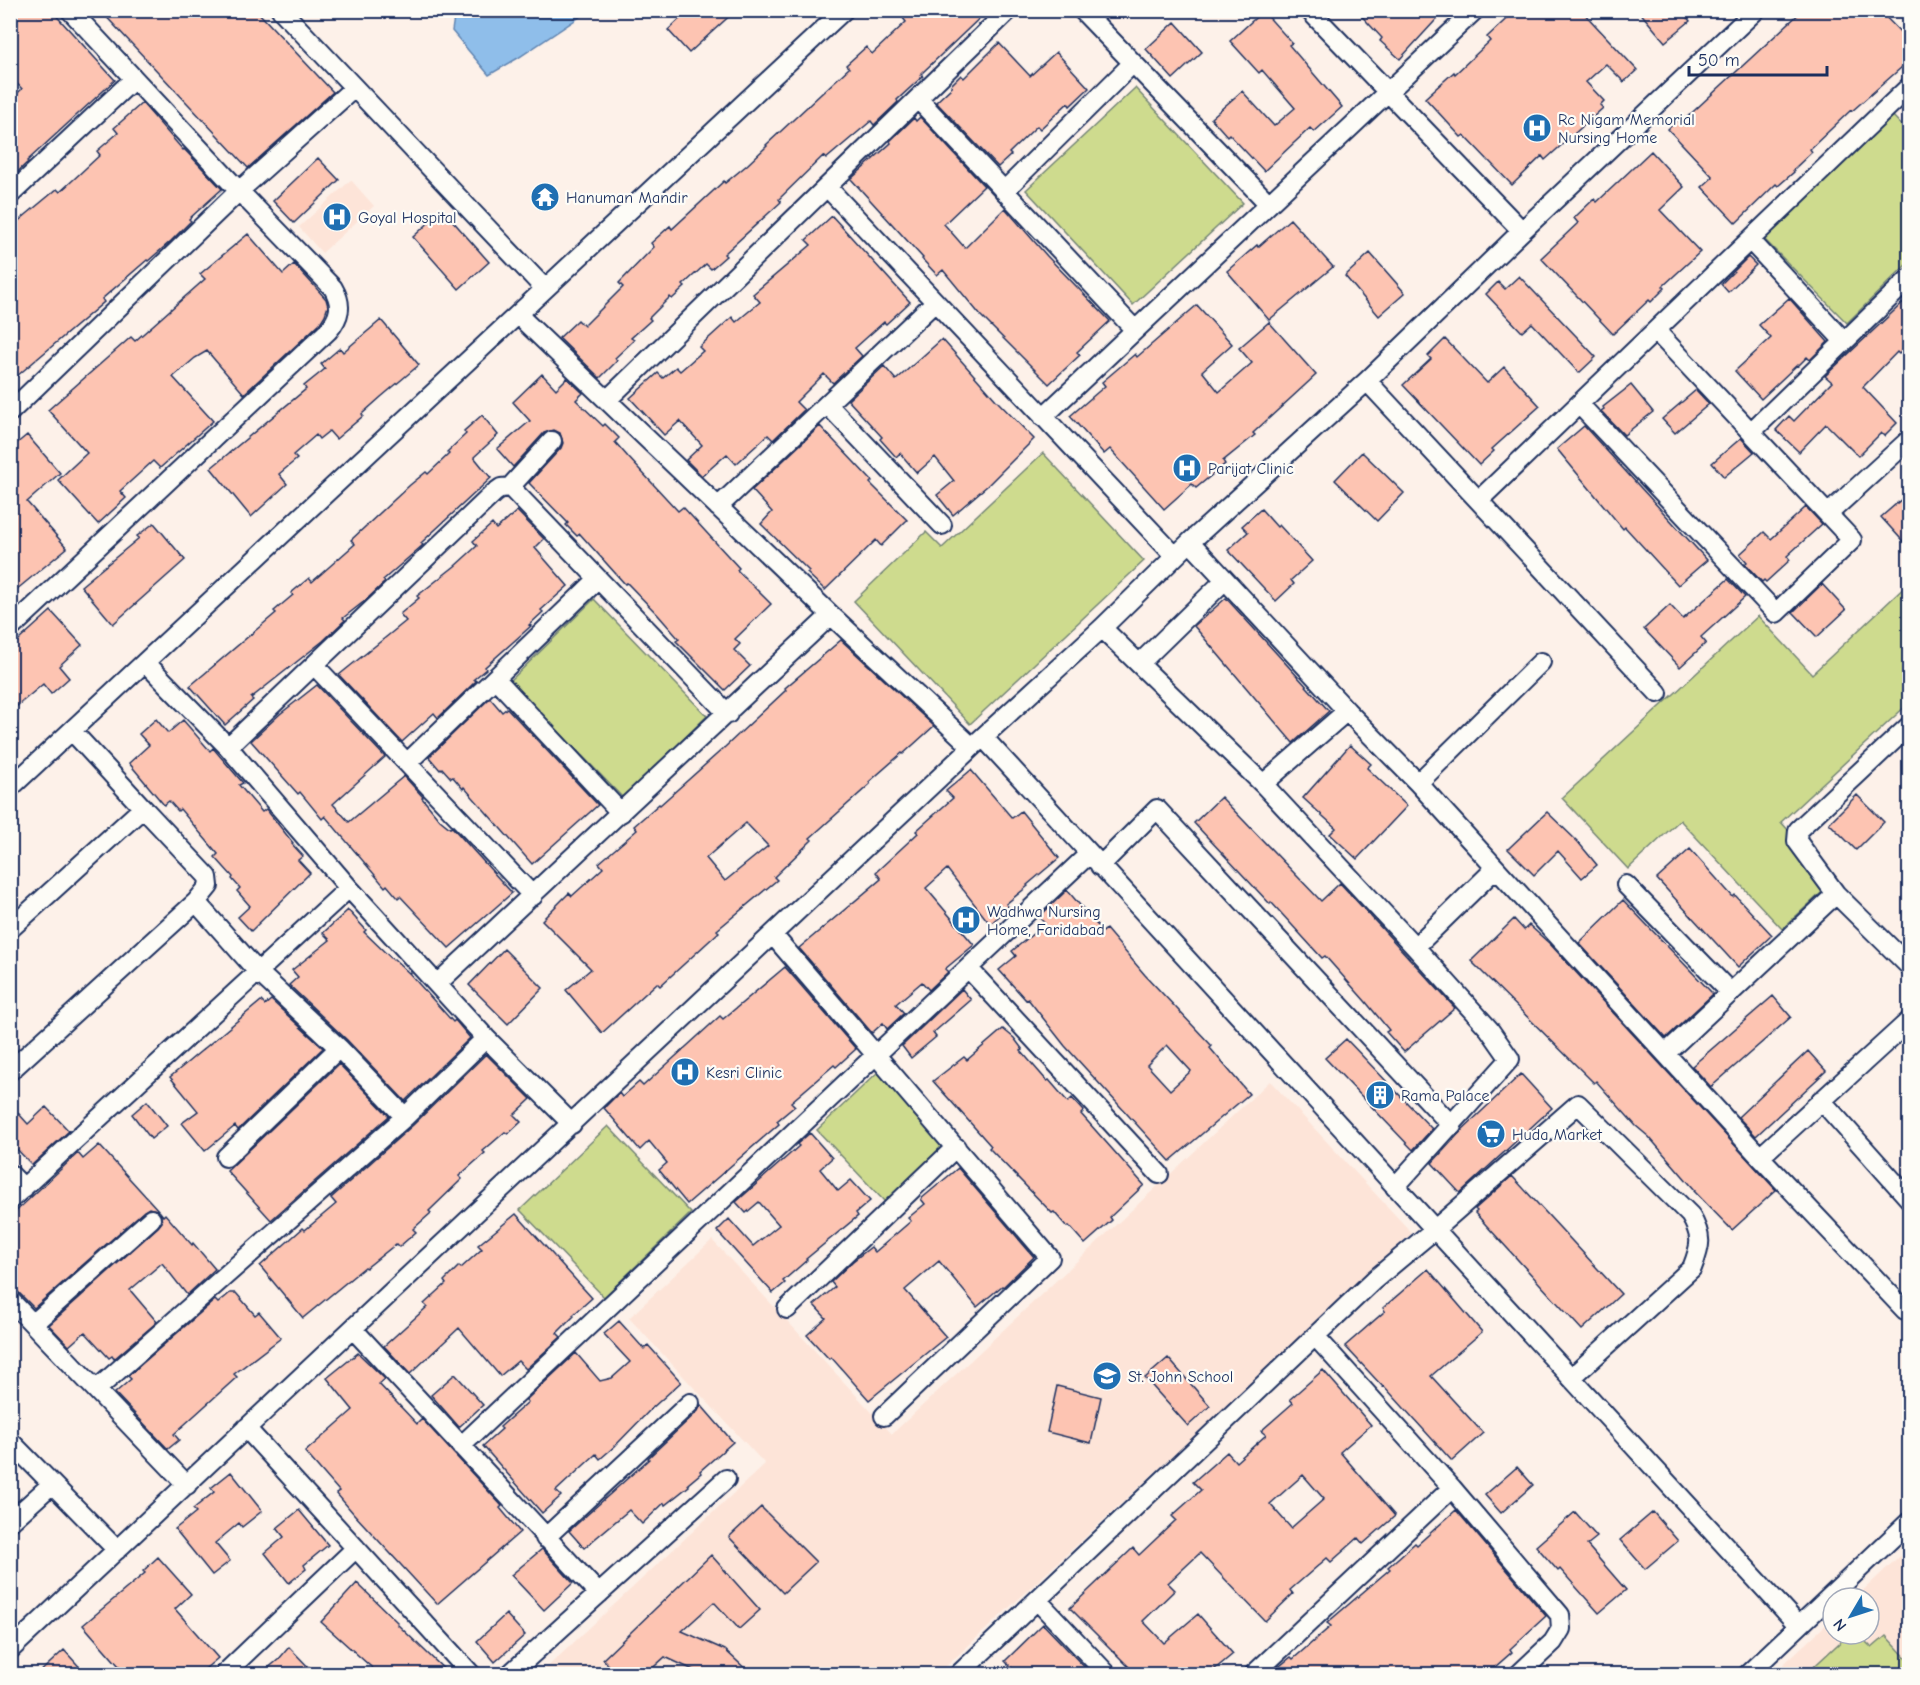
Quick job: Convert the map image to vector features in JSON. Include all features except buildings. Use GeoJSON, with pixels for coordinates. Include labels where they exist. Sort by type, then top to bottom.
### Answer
{"type":"FeatureCollection","features":[{"type":"Feature","properties":{"kind":"street"},"geometry":{"type":"LineString","coordinates":[[11,626],[336,321],[340,311],[339,298],[333,288],[70,10]]}},
{"type":"Feature","properties":{"kind":"street"},"geometry":{"type":"LineString","coordinates":[[281,10],[545,289]]}},
{"type":"Feature","properties":{"kind":"street"},"geometry":{"type":"LineString","coordinates":[[10,788],[844,10]]}},
{"type":"Feature","properties":{"kind":"street"},"geometry":{"type":"LineString","coordinates":[[607,400],[1009,10]]}},
{"type":"Feature","properties":{"kind":"street"},"geometry":{"type":"LineString","coordinates":[[1082,10],[1269,204]]}},
{"type":"Feature","properties":{"kind":"street"},"geometry":{"type":"LineString","coordinates":[[1309,10],[1522,231]]}},
{"type":"Feature","properties":{"kind":"street"},"geometry":{"type":"LineString","coordinates":[[1043,417],[1475,10]]}},
{"type":"Feature","properties":{"kind":"street"},"geometry":{"type":"LineString","coordinates":[[10,1650],[977,742],[1102,628],[1175,556],[1367,381],[1756,10]]}},
{"type":"Feature","properties":{"kind":"street"},"geometry":{"type":"LineString","coordinates":[[1004,191],[1133,63]]}},
{"type":"Feature","properties":{"kind":"street"},"geometry":{"type":"LineString","coordinates":[[10,195],[134,79]]}},
{"type":"Feature","properties":{"kind":"street"},"geometry":{"type":"LineString","coordinates":[[10,412],[239,191],[354,88]]}},
{"type":"Feature","properties":{"kind":"street"},"geometry":{"type":"LineString","coordinates":[[1479,500],[1749,240],[1906,96]]}},
{"type":"Feature","properties":{"kind":"street"},"geometry":{"type":"LineString","coordinates":[[918,99],[1135,330]]}},
{"type":"Feature","properties":{"kind":"street"},"geometry":{"type":"LineString","coordinates":[[827,187],[1175,556]]}},
{"type":"Feature","properties":{"kind":"street"},"geometry":{"type":"LineString","coordinates":[[1749,240],[1844,341]]}},
{"type":"Feature","properties":{"kind":"street"},"geometry":{"type":"LineString","coordinates":[[1751,432],[1910,278]]}},
{"type":"Feature","properties":{"kind":"street"},"geometry":{"type":"LineString","coordinates":[[718,507],[935,302]]}},
{"type":"Feature","properties":{"kind":"street"},"geometry":{"type":"LineString","coordinates":[[518,315],[831,615],[977,742],[1095,860],[1798,1625]]}},
{"type":"Feature","properties":{"kind":"street"},"geometry":{"type":"LineString","coordinates":[[1579,404],[1776,613],[1852,540],[1656,330]]}},
{"type":"Feature","properties":{"kind":"street"},"geometry":{"type":"LineString","coordinates":[[1367,381],[1658,693]]}},
{"type":"Feature","properties":{"kind":"street"},"geometry":{"type":"LineString","coordinates":[[827,404],[942,525]]}},
{"type":"Feature","properties":{"kind":"street"},"geometry":{"type":"LineString","coordinates":[[1828,514],[1910,438]]}},
{"type":"Feature","properties":{"kind":"street"},"geometry":{"type":"LineString","coordinates":[[228,747],[494,493],[501,488],[510,487],[552,441]]}},
{"type":"Feature","properties":{"kind":"street"},"geometry":{"type":"LineString","coordinates":[[510,487],[728,714]]}},
{"type":"Feature","properties":{"kind":"street"},"geometry":{"type":"LineString","coordinates":[[1190,542],[1347,711],[1418,783],[1760,1157],[1905,1310]]}},
{"type":"Feature","properties":{"kind":"street"},"geometry":{"type":"LineString","coordinates":[[407,763],[598,579]]}},
{"type":"Feature","properties":{"kind":"street"},"geometry":{"type":"LineString","coordinates":[[1139,664],[1225,579]]}},
{"type":"Feature","properties":{"kind":"street"},"geometry":{"type":"LineString","coordinates":[[438,983],[728,714],[831,615]]}},
{"type":"Feature","properties":{"kind":"street"},"geometry":{"type":"LineString","coordinates":[[1102,628],[1263,784],[1489,1029],[1510,1059],[1395,1187]]}},
{"type":"Feature","properties":{"kind":"street"},"geometry":{"type":"LineString","coordinates":[[145,662],[228,747],[349,888],[486,1038],[572,1124]]}},
{"type":"Feature","properties":{"kind":"street"},"geometry":{"type":"LineString","coordinates":[[1418,783],[1541,662]]}},
{"type":"Feature","properties":{"kind":"street"},"geometry":{"type":"LineString","coordinates":[[314,665],[533,896]]}},
{"type":"Feature","properties":{"kind":"street"},"geometry":{"type":"LineString","coordinates":[[495,678],[621,813]]}},
{"type":"Feature","properties":{"kind":"street"},"geometry":{"type":"LineString","coordinates":[[1263,784],[1347,711]]}},
{"type":"Feature","properties":{"kind":"street"},"geometry":{"type":"LineString","coordinates":[[1910,725],[1798,830],[1797,841],[1836,894],[1910,968]]}},
{"type":"Feature","properties":{"kind":"street"},"geometry":{"type":"LineString","coordinates":[[14,1061],[196,902],[209,886],[208,877],[72,731]]}},
{"type":"Feature","properties":{"kind":"street"},"geometry":{"type":"LineString","coordinates":[[10,929],[144,808]]}},
{"type":"Feature","properties":{"kind":"street"},"geometry":{"type":"LineString","coordinates":[[461,1446],[968,968],[1157,809],[1452,1126]]}},
{"type":"Feature","properties":{"kind":"street"},"geometry":{"type":"LineString","coordinates":[[1415,947],[1495,869]]}},
{"type":"Feature","properties":{"kind":"street"},"geometry":{"type":"LineString","coordinates":[[1626,885],[1731,992]]}},
{"type":"Feature","properties":{"kind":"street"},"geometry":{"type":"LineString","coordinates":[[10,1174],[17,1194],[349,888]]}},
{"type":"Feature","properties":{"kind":"street"},"geometry":{"type":"LineString","coordinates":[[1666,1053],[1836,894]]}},
{"type":"Feature","properties":{"kind":"street"},"geometry":{"type":"LineString","coordinates":[[196,902],[258,972],[339,1048],[405,1117]]}},
{"type":"Feature","properties":{"kind":"street"},"geometry":{"type":"LineString","coordinates":[[773,935],[1050,1258],[884,1416]]}},
{"type":"Feature","properties":{"kind":"street"},"geometry":{"type":"LineString","coordinates":[[968,968],[1159,1174]]}},
{"type":"Feature","properties":{"kind":"street"},"geometry":{"type":"LineString","coordinates":[[1760,1157],[1910,1020]]}},
{"type":"Feature","properties":{"kind":"street"},"geometry":{"type":"LineString","coordinates":[[96,1390],[405,1117],[486,1038]]}},
{"type":"Feature","properties":{"kind":"street"},"geometry":{"type":"LineString","coordinates":[[226,1157],[339,1048]]}},
{"type":"Feature","properties":{"kind":"street"},"geometry":{"type":"LineString","coordinates":[[1821,1100],[1910,1200]]}},
{"type":"Feature","properties":{"kind":"street"},"geometry":{"type":"LineString","coordinates":[[960,1674],[1374,1280],[1578,1104],[1690,1215],[1699,1230],[1700,1248],[1692,1268],[1571,1378]]}},
{"type":"Feature","properties":{"kind":"street"},"geometry":{"type":"LineString","coordinates":[[787,1309],[956,1147]]}},
{"type":"Feature","properties":{"kind":"street"},"geometry":{"type":"LineString","coordinates":[[33,1324],[151,1219]]}},
{"type":"Feature","properties":{"kind":"street"},"geometry":{"type":"LineString","coordinates":[[10,1300],[187,1485]]}},
{"type":"Feature","properties":{"kind":"street"},"geometry":{"type":"LineString","coordinates":[[353,1329],[599,1594]]}},
{"type":"Feature","properties":{"kind":"street"},"geometry":{"type":"LineString","coordinates":[[1315,1336],[1452,1488],[1560,1615],[1562,1629],[1553,1642],[1519,1674]]}},
{"type":"Feature","properties":{"kind":"street"},"geometry":{"type":"LineString","coordinates":[[545,1538],[690,1403]]}},
{"type":"Feature","properties":{"kind":"street"},"geometry":{"type":"LineString","coordinates":[[246,1428],[471,1674]]}},
{"type":"Feature","properties":{"kind":"street"},"geometry":{"type":"LineString","coordinates":[[10,1441],[117,1550]]}},
{"type":"Feature","properties":{"kind":"street"},"geometry":{"type":"LineString","coordinates":[[510,1674],[726,1479]]}},
{"type":"Feature","properties":{"kind":"street"},"geometry":{"type":"LineString","coordinates":[[10,1522],[52,1484]]}},
{"type":"Feature","properties":{"kind":"street"},"geometry":{"type":"LineString","coordinates":[[1254,1674],[1452,1488]]}},
{"type":"Feature","properties":{"kind":"street"},"geometry":{"type":"LineString","coordinates":[[1748,1674],[1910,1521]]}},
{"type":"Feature","properties":{"kind":"street"},"geometry":{"type":"LineString","coordinates":[[224,1674],[356,1548]]}},
{"type":"Feature","properties":{"kind":"street"},"geometry":{"type":"LineString","coordinates":[[1037,1600],[1107,1674]]}},
{"type":"Feature","properties":{"kind":"shaded area","name":"Goyal Hospital"},"geometry":{"type":"Polygon","coordinates":[[[351,180],[374,206],[322,253],[299,227],[351,180]]]}},
{"type":"Feature","properties":{"kind":"shaded area","name":"St. John School"},"geometry":{"type":"Polygon","coordinates":[[[1270,1081],[1412,1233],[938,1674],[540,1674],[765,1464],[629,1318],[712,1240],[892,1434],[1270,1081]]]}},
{"type":"Feature","properties":{"kind":"shaded area"},"geometry":{"type":"Polygon","coordinates":[[[1909,1547],[1909,1674],[1773,1674],[1821,1629],[1821,1646],[1881,1646],[1881,1586],[1868,1586],[1909,1547]]]}},
{"type":"Feature","properties":{"kind":"green space"},"geometry":{"type":"Polygon","coordinates":[[[1135,88],[1243,203],[1133,305],[1026,190],[1135,88]]]}},
{"type":"Feature","properties":{"kind":"green space"},"geometry":{"type":"Polygon","coordinates":[[[1892,115],[1909,133],[1909,262],[1847,323],[1764,239],[1892,115]]]}},
{"type":"Feature","properties":{"kind":"green space"},"geometry":{"type":"Polygon","coordinates":[[[1043,453],[1144,561],[970,724],[854,601],[926,532],[942,548],[1043,453]]]}},
{"type":"Feature","properties":{"kind":"green space"},"geometry":{"type":"Polygon","coordinates":[[[1909,583],[1909,703],[1781,822],[1834,881],[1782,929],[1680,820],[1628,869],[1562,798],[1758,616],[1812,674],[1909,583]]]}},
{"type":"Feature","properties":{"kind":"green space"},"geometry":{"type":"Polygon","coordinates":[[[594,599],[707,716],[623,798],[510,681],[594,599]]]}},
{"type":"Feature","properties":{"kind":"green space"},"geometry":{"type":"Polygon","coordinates":[[[880,1070],[948,1142],[885,1202],[817,1130],[880,1070]]]}},
{"type":"Feature","properties":{"kind":"green space"},"geometry":{"type":"Polygon","coordinates":[[[608,1126],[691,1213],[604,1297],[520,1210],[608,1126]]]}},
{"type":"Feature","properties":{"kind":"green space"},"geometry":{"type":"Polygon","coordinates":[[[1886,1636],[1909,1661],[1909,1674],[1806,1674],[1836,1646],[1870,1646],[1872,1648],[1881,1646],[1881,1640],[1886,1636]]]}},
{"type":"Feature","properties":{"kind":"water"},"geometry":{"type":"Polygon","coordinates":[[[581,10],[584,14],[489,75],[452,31],[455,11],[581,10]]]}},
{"type":"Feature","properties":{"kind":"place","name":"Rc Nigam Memorial Nursing Home"},"geometry":{"type":"Point","coordinates":[1537,128]}},
{"type":"Feature","properties":{"kind":"place","name":"Hanuman Mandir"},"geometry":{"type":"Point","coordinates":[545,197]}},
{"type":"Feature","properties":{"kind":"place","name":"Goyal Hospital"},"geometry":{"type":"Point","coordinates":[337,217]}},
{"type":"Feature","properties":{"kind":"place","name":"Parijat Clinic"},"geometry":{"type":"Point","coordinates":[1187,468]}},
{"type":"Feature","properties":{"kind":"place","name":"Wadhwa Nursing Home, Faridabad"},"geometry":{"type":"Point","coordinates":[966,920]}},
{"type":"Feature","properties":{"kind":"place","name":"Kesri Clinic"},"geometry":{"type":"Point","coordinates":[685,1072]}},
{"type":"Feature","properties":{"kind":"place","name":"Rama Palace"},"geometry":{"type":"Point","coordinates":[1380,1095]}},
{"type":"Feature","properties":{"kind":"place","name":"Huda Market"},"geometry":{"type":"Point","coordinates":[1491,1134]}},
{"type":"Feature","properties":{"kind":"place","name":"St. John School"},"geometry":{"type":"Point","coordinates":[1107,1376]}}]}
